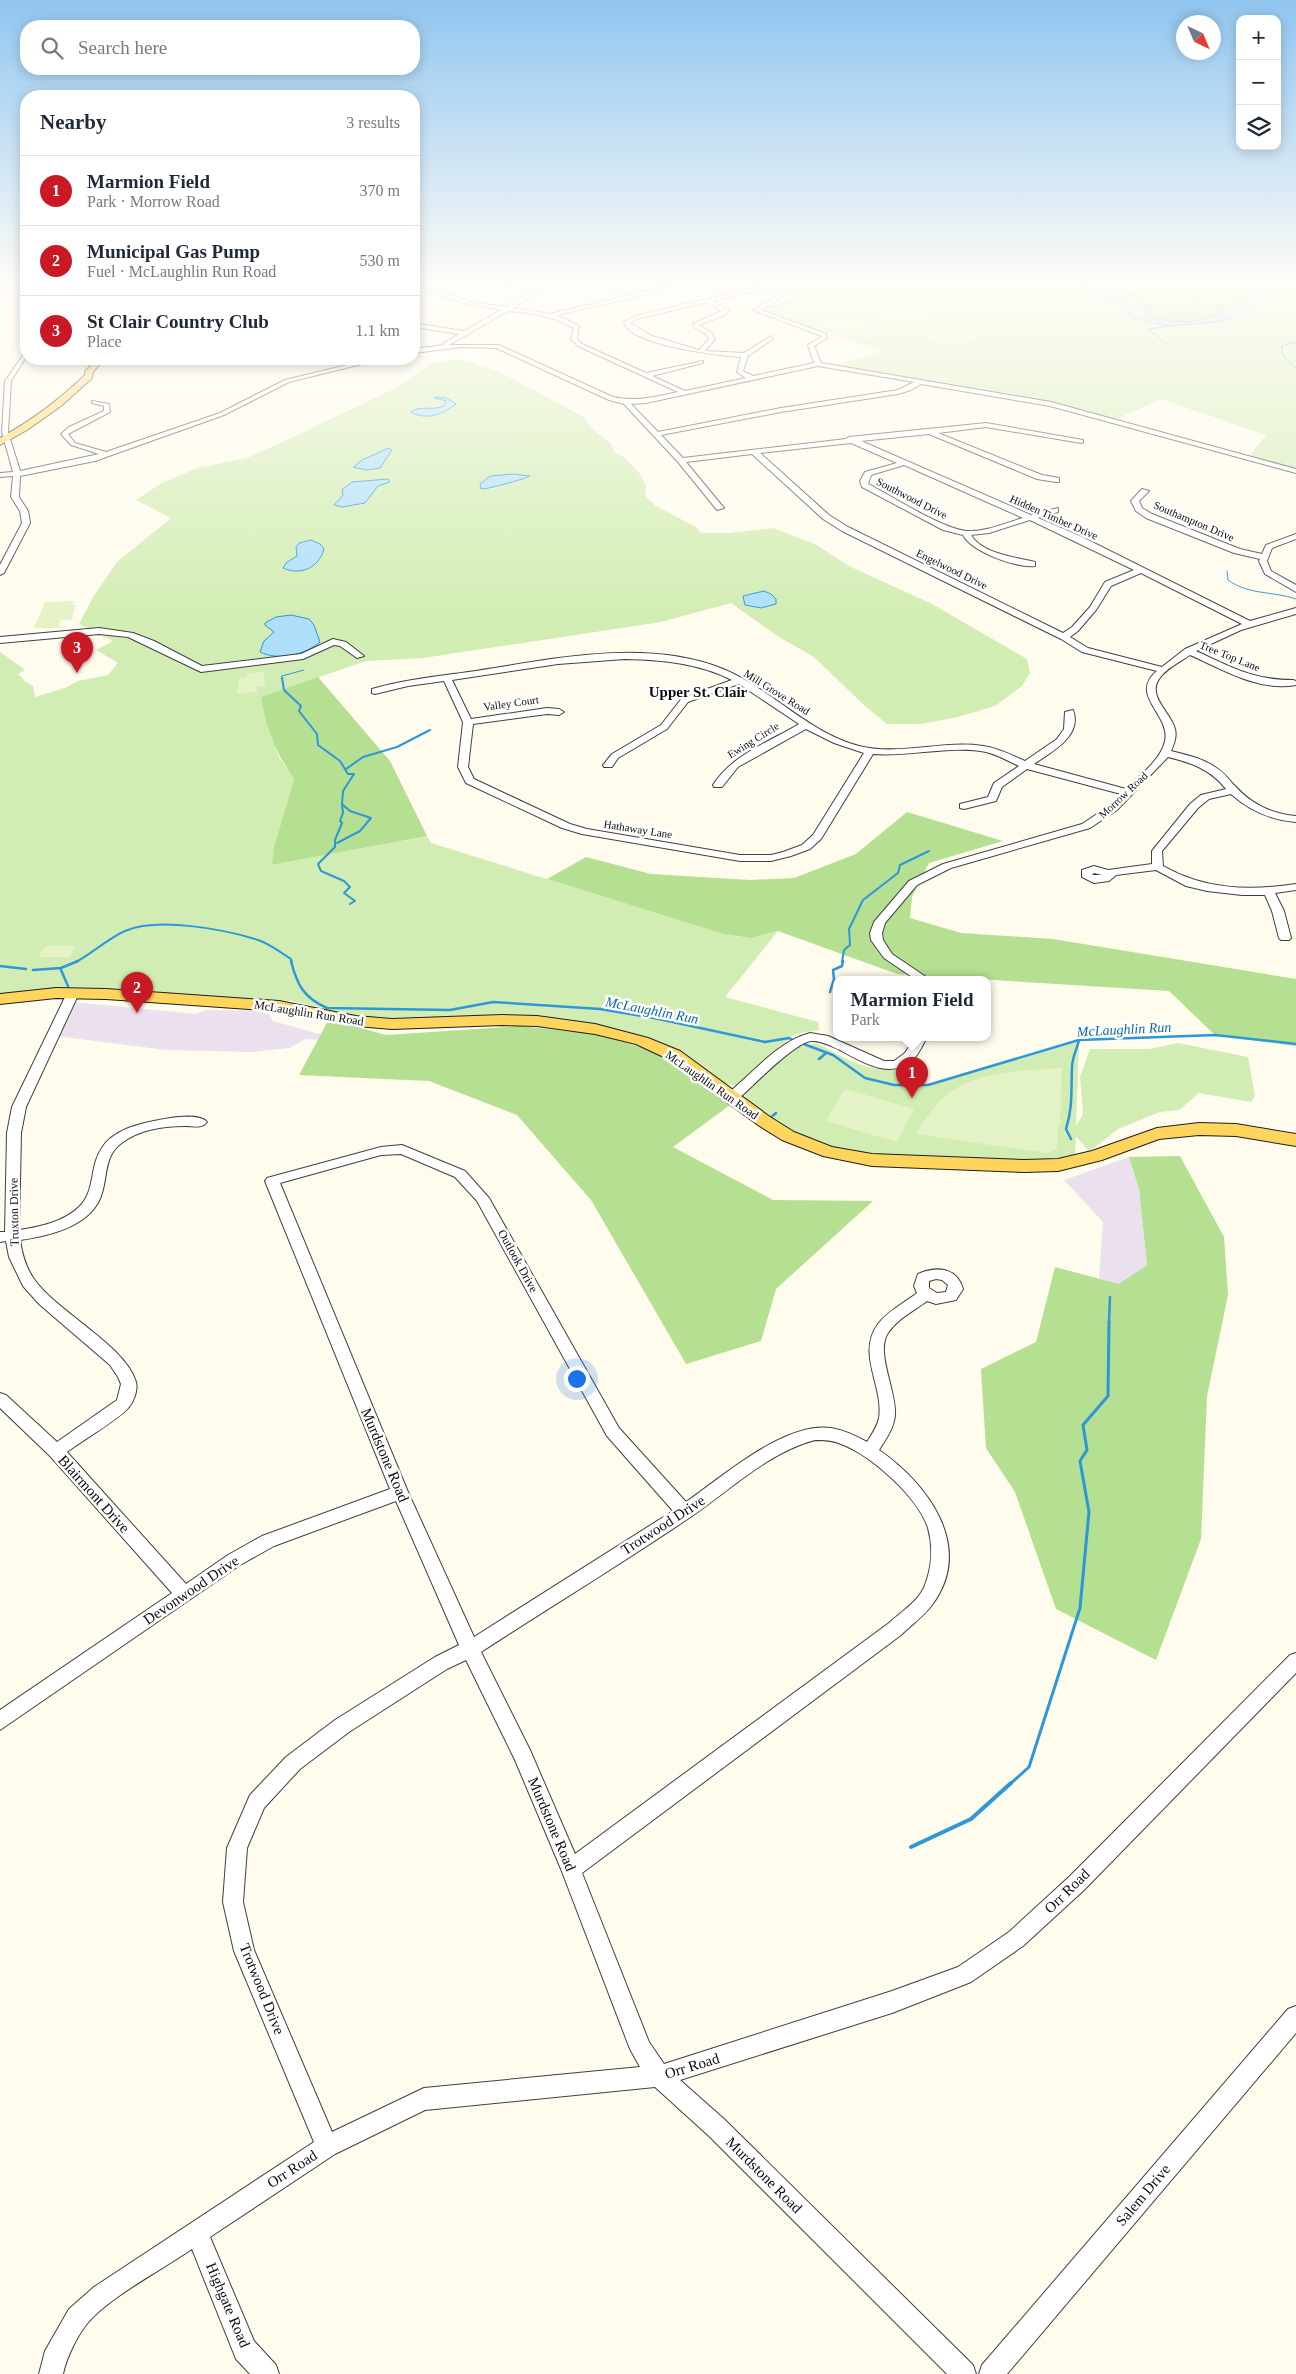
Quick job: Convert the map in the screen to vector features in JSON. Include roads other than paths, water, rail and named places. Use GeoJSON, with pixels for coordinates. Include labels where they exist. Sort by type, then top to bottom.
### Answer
{"type":"FeatureCollection","features":[{"type":"Feature","properties":{"kind":"main road"},"geometry":{"type":"LineString","coordinates":[[3,434],[61,403],[68,396]]}},
{"type":"Feature","properties":{"kind":"main road","name":"McLaughlin Run Road"},"geometry":{"type":"LineString","coordinates":[[0,999],[73,993],[265,1004],[356,1021],[392,1024],[508,1020],[588,1028],[630,1037],[662,1049],[683,1061],[764,1121],[803,1143],[829,1152],[872,1160],[1024,1166],[1058,1165],[1096,1156],[1147,1136],[1189,1129],[1236,1130],[1296,1140]]}},
{"type":"Feature","properties":{"kind":"street"},"geometry":{"type":"LineString","coordinates":[[0,475],[17,474],[107,454],[222,414],[258,396]]}},
{"type":"Feature","properties":{"kind":"street"},"geometry":{"type":"LineString","coordinates":[[606,396],[626,402],[646,402],[673,396]]}},
{"type":"Feature","properties":{"kind":"street"},"geometry":{"type":"LineString","coordinates":[[656,434],[781,410],[873,396]]}},
{"type":"Feature","properties":{"kind":"street"},"geometry":{"type":"LineString","coordinates":[[1003,396],[1059,406],[1296,471]]}},
{"type":"Feature","properties":{"kind":"street"},"geometry":{"type":"LineString","coordinates":[[0,572],[26,523],[24,511],[15,497],[14,491],[17,474],[3,434],[4,400]]}},
{"type":"Feature","properties":{"kind":"street"},"geometry":{"type":"LineString","coordinates":[[94,402],[107,405],[107,412],[71,428],[64,434],[74,444],[107,454]]}},
{"type":"Feature","properties":{"kind":"street"},"geometry":{"type":"LineString","coordinates":[[626,402],[680,460],[720,508]]}},
{"type":"Feature","properties":{"kind":"street"},"geometry":{"type":"LineString","coordinates":[[680,460],[849,439],[994,425],[1081,442]]}},
{"type":"Feature","properties":{"kind":"street"},"geometry":{"type":"LineString","coordinates":[[929,432],[1040,477],[1056,480]]}},
{"type":"Feature","properties":{"kind":"street","name":"Hidden Timber Drive"},"geometry":{"type":"LineString","coordinates":[[849,439],[1031,518],[1247,623]]}},
{"type":"Feature","properties":{"kind":"street","name":"Engelwood Drive"},"geometry":{"type":"LineString","coordinates":[[753,451],[826,517],[845,530],[1098,654],[1162,670]]}},
{"type":"Feature","properties":{"kind":"street","name":"Southwood Drive"},"geometry":{"type":"LineString","coordinates":[[904,463],[868,474],[864,481],[865,486],[946,528],[966,533],[989,531],[1055,510]]}},
{"type":"Feature","properties":{"kind":"street","name":"Southampton Drive"},"geometry":{"type":"LineString","coordinates":[[1145,491],[1135,500],[1139,509],[1149,516],[1236,551],[1263,557]]}},
{"type":"Feature","properties":{"kind":"street"},"geometry":{"type":"LineString","coordinates":[[966,533],[969,541],[980,548],[1032,564]]}},
{"type":"Feature","properties":{"kind":"street"},"geometry":{"type":"LineString","coordinates":[[1296,536],[1276,542],[1269,547],[1263,557],[1264,566],[1268,572],[1296,589]]}},
{"type":"Feature","properties":{"kind":"street"},"geometry":{"type":"LineString","coordinates":[[1064,637],[1075,629],[1093,608],[1108,584],[1141,570]]}},
{"type":"Feature","properties":{"kind":"street"},"geometry":{"type":"LineString","coordinates":[[1296,610],[1247,623],[1203,642],[1162,670],[1154,678],[1151,685],[1151,692],[1173,733],[1172,743],[1166,754],[1196,761],[1209,767],[1218,773],[1247,804],[1262,812],[1296,819]]}},
{"type":"Feature","properties":{"kind":"street"},"geometry":{"type":"LineString","coordinates":[[0,640],[99,631],[111,632],[130,635],[151,643],[201,669],[303,656],[333,642],[343,644],[360,656]]}},
{"type":"Feature","properties":{"kind":"street","name":"Tree Top Lane"},"geometry":{"type":"LineString","coordinates":[[1188,651],[1247,677],[1270,682],[1293,683]]}},
{"type":"Feature","properties":{"kind":"street","name":"Mill Grove Road"},"geometry":{"type":"LineString","coordinates":[[375,691],[397,684],[528,666],[634,656],[687,660],[716,669],[739,681],[807,724],[848,746],[870,751],[894,753],[977,748],[1004,753],[1024,765],[1129,792]]}},
{"type":"Feature","properties":{"kind":"street"},"geometry":{"type":"LineString","coordinates":[[447,678],[468,722]]}},
{"type":"Feature","properties":{"kind":"street"},"geometry":{"type":"LineString","coordinates":[[608,765],[615,756],[664,727],[685,700],[739,681]]}},
{"type":"Feature","properties":{"kind":"street","name":"Valley Court"},"geometry":{"type":"LineString","coordinates":[[468,722],[547,711],[559,712]]}},
{"type":"Feature","properties":{"kind":"street"},"geometry":{"type":"LineString","coordinates":[[964,806],[992,799],[998,785],[1065,736],[1069,729],[1070,712]]}},
{"type":"Feature","properties":{"kind":"street","name":"Hathaway Lane"},"geometry":{"type":"LineString","coordinates":[[468,722],[463,767],[470,781],[479,786],[566,826],[586,832],[740,858],[771,858],[787,854],[812,842],[817,837],[870,751]]}},
{"type":"Feature","properties":{"kind":"street","name":"Ewing Circle"},"geometry":{"type":"LineString","coordinates":[[718,785],[734,765],[807,724]]}},
{"type":"Feature","properties":{"kind":"street","name":"Morrow Road"},"geometry":{"type":"LineString","coordinates":[[918,976],[888,956],[877,940],[876,933],[880,922],[913,883],[947,866],[1086,826],[1100,818],[1129,792],[1166,754]]}},
{"type":"Feature","properties":{"kind":"street"},"geometry":{"type":"LineString","coordinates":[[1158,867],[1157,851],[1194,806],[1212,794],[1233,790]]}},
{"type":"Feature","properties":{"kind":"street"},"geometry":{"type":"LineString","coordinates":[[1108,874],[1158,867],[1171,876],[1196,886],[1246,892],[1269,892],[1296,886]]}},
{"type":"Feature","properties":{"kind":"street"},"geometry":{"type":"LineString","coordinates":[[1269,892],[1278,911],[1285,938]]}},
{"type":"Feature","properties":{"kind":"street","name":"Truxton Drive"},"geometry":{"type":"LineString","coordinates":[[56,1452],[123,1404],[128,1394],[129,1384],[125,1374],[115,1361],[44,1300],[28,1282],[6,1237],[14,1132],[19,1107],[73,993]]}},
{"type":"Feature","properties":{"kind":"street"},"geometry":{"type":"LineString","coordinates":[[732,1097],[800,1042],[819,1038],[866,1060],[886,1065],[902,1062],[909,1057],[919,1041]]}},
{"type":"Feature","properties":{"kind":"street"},"geometry":{"type":"LineString","coordinates":[[6,1237],[56,1226],[76,1217],[91,1203],[101,1162],[106,1150],[121,1138],[141,1128],[158,1123],[179,1120],[200,1122]]}},
{"type":"Feature","properties":{"kind":"street","name":"Outlook Drive"},"geometry":{"type":"LineString","coordinates":[[272,1181],[381,1151],[402,1149],[414,1152],[460,1174],[482,1198],[613,1432],[684,1512]]}},
{"type":"Feature","properties":{"kind":"street","name":"Murdstone Road"},"geometry":{"type":"LineString","coordinates":[[272,1181],[400,1492],[470,1649],[523,1756],[571,1869],[641,2049],[659,2076],[717,2128],[964,2374]]}},
{"type":"Feature","properties":{"kind":"street"},"geometry":{"type":"LineString","coordinates":[[870,1450],[888,1416],[886,1391],[876,1346],[879,1335],[888,1323],[926,1294]]}},
{"type":"Feature","properties":{"kind":"street","name":"Blairmont Drive"},"geometry":{"type":"LineString","coordinates":[[0,1399],[56,1452],[184,1594]]}},
{"type":"Feature","properties":{"kind":"street","name":"Trotwood Drive"},"geometry":{"type":"LineString","coordinates":[[327,2146],[244,1951],[233,1902],[238,1848],[257,1802],[293,1763],[342,1726],[441,1663],[470,1649],[684,1512],[790,1440],[816,1433],[833,1434],[855,1441],[870,1450],[920,1497],[933,1520],[939,1538],[940,1561],[934,1582],[926,1599],[895,1629],[571,1869]]}},
{"type":"Feature","properties":{"kind":"street","name":"Devonwood Drive"},"geometry":{"type":"LineString","coordinates":[[0,1721],[234,1560],[268,1541],[400,1492]]}},
{"type":"Feature","properties":{"kind":"street","name":"Orr Road"},"geometry":{"type":"LineString","coordinates":[[50,2374],[54,2360],[78,2318],[102,2295],[327,2146],[424,2099],[659,2076],[892,2002],[964,1975],[1016,1939],[1077,1883],[1296,1661]]}},
{"type":"Feature","properties":{"kind":"street","name":"Salem Drive"},"geometry":{"type":"LineString","coordinates":[[991,2374],[1296,2016]]}},
{"type":"Feature","properties":{"kind":"street","name":"Highgate Road"},"geometry":{"type":"LineString","coordinates":[[196,2231],[245,2350],[268,2374]]}},
{"type":"Feature","properties":{"kind":"water"},"geometry":{"type":"Polygon","coordinates":[[[434,398],[446,398],[456,404],[446,411],[435,415],[423,416],[411,412],[418,409],[444,406],[446,401],[434,398]]]}},
{"type":"Feature","properties":{"kind":"water"},"geometry":{"type":"Polygon","coordinates":[[[389,448],[392,450],[380,468],[367,470],[353,467],[364,459],[389,448]]]}},
{"type":"Feature","properties":{"kind":"water"},"geometry":{"type":"Polygon","coordinates":[[[513,474],[530,476],[481,489],[480,484],[490,476],[513,474]]]}},
{"type":"Feature","properties":{"kind":"water"},"geometry":{"type":"Polygon","coordinates":[[[388,479],[390,482],[378,486],[365,503],[342,507],[334,505],[343,495],[342,490],[352,482],[388,479]]]}},
{"type":"Feature","properties":{"kind":"water"},"geometry":{"type":"Polygon","coordinates":[[[311,540],[320,544],[324,549],[318,561],[302,571],[283,568],[286,563],[297,556],[296,547],[299,543],[311,540]]]}},
{"type":"Feature","properties":{"kind":"water"},"geometry":{"type":"Polygon","coordinates":[[[764,591],[776,599],[776,604],[761,608],[745,605],[743,596],[764,591]]]}},
{"type":"Feature","properties":{"kind":"water"},"geometry":{"type":"Polygon","coordinates":[[[291,615],[309,619],[314,625],[320,642],[314,647],[291,655],[275,656],[260,652],[264,641],[274,632],[265,623],[276,617],[291,615]]]}},
{"type":"Feature","properties":{"kind":"waterway"},"geometry":{"type":"LineString","coordinates":[[1227,571],[1228,580],[1236,585],[1296,599]]}},
{"type":"Feature","properties":{"kind":"waterway"},"geometry":{"type":"LineString","coordinates":[[282,678],[282,676],[304,670]]}},
{"type":"Feature","properties":{"kind":"waterway"},"geometry":{"type":"LineString","coordinates":[[282,678],[284,690],[301,706],[299,711],[317,734],[318,745],[340,761],[348,774],[354,774],[343,791],[342,804],[350,811],[371,818],[360,831],[337,843]]}},
{"type":"Feature","properties":{"kind":"waterway"},"geometry":{"type":"LineString","coordinates":[[346,769],[363,757],[397,747],[430,730]]}},
{"type":"Feature","properties":{"kind":"waterway"},"geometry":{"type":"LineString","coordinates":[[342,805],[343,813],[340,821],[342,823],[335,840],[335,847],[318,864],[321,871],[344,881],[350,887],[344,893],[355,901],[350,904]]}},
{"type":"Feature","properties":{"kind":"waterway"},"geometry":{"type":"LineString","coordinates":[[842,962],[844,950],[850,945],[849,929],[863,900],[898,873],[900,865],[929,851]]}},
{"type":"Feature","properties":{"kind":"waterway","name":"McLaughlin Run"},"geometry":{"type":"LineString","coordinates":[[77,962],[125,931],[139,927],[173,925],[228,932],[258,940],[279,951],[291,959],[292,962]]}},
{"type":"Feature","properties":{"kind":"waterway","name":"McLaughlin Run"},"geometry":{"type":"LineString","coordinates":[[291,961],[303,990],[313,1000],[327,1008],[450,1010],[493,1002],[600,1009],[654,1018],[765,1042],[789,1038],[795,1041]]}},
{"type":"Feature","properties":{"kind":"waterway"},"geometry":{"type":"LineString","coordinates":[[834,976],[833,970],[842,966],[843,961]]}},
{"type":"Feature","properties":{"kind":"waterway","name":"McLaughlin Run"},"geometry":{"type":"LineString","coordinates":[[33,970],[61,968],[77,962]]}},
{"type":"Feature","properties":{"kind":"waterway","name":"McLaughlin Run"},"geometry":{"type":"LineString","coordinates":[[0,966],[26,969]]}},
{"type":"Feature","properties":{"kind":"waterway"},"geometry":{"type":"LineString","coordinates":[[61,970],[68,986]]}},
{"type":"Feature","properties":{"kind":"waterway"},"geometry":{"type":"LineString","coordinates":[[830,992],[833,982]]}},
{"type":"Feature","properties":{"kind":"waterway","name":"McLaughlin Run"},"geometry":{"type":"LineString","coordinates":[[1079,1040],[1215,1035],[1296,1044]]}},
{"type":"Feature","properties":{"kind":"waterway","name":"McLaughlin Run"},"geometry":{"type":"LineString","coordinates":[[801,1043],[833,1055],[865,1078],[894,1085],[928,1085],[1079,1040]]}},
{"type":"Feature","properties":{"kind":"waterway"},"geometry":{"type":"LineString","coordinates":[[1071,1139],[1066,1129],[1071,1106],[1072,1064],[1079,1040]]}},
{"type":"Feature","properties":{"kind":"waterway"},"geometry":{"type":"LineString","coordinates":[[819,1059],[826,1053]]}},
{"type":"Feature","properties":{"kind":"waterway"},"geometry":{"type":"LineString","coordinates":[[770,1118],[776,1113]]}},
{"type":"Feature","properties":{"kind":"waterway"},"geometry":{"type":"LineString","coordinates":[[1109,1323],[1110,1297]]}},
{"type":"Feature","properties":{"kind":"waterway"},"geometry":{"type":"LineString","coordinates":[[1009,1785],[1029,1767],[1080,1608],[1089,1512],[1080,1461],[1087,1450],[1083,1425],[1108,1396],[1109,1322]]}},
{"type":"Feature","properties":{"kind":"waterway"},"geometry":{"type":"LineString","coordinates":[[911,1847],[971,1819],[1011,1783]]}},
{"type":"Feature","properties":{"kind":"place","name":"St Clair Country Club"},"geometry":{"type":"Point","coordinates":[77,673]}},
{"type":"Feature","properties":{"kind":"place","name":"Municipal Gas Pump"},"geometry":{"type":"Point","coordinates":[137,1013]}},
{"type":"Feature","properties":{"kind":"place","name":"Marmion Field"},"geometry":{"type":"Point","coordinates":[912,1098]}},
{"type":"Feature","properties":{"kind":"district","name":"Upper St. Clair"},"geometry":{"type":"Point","coordinates":[698,692]}}]}
